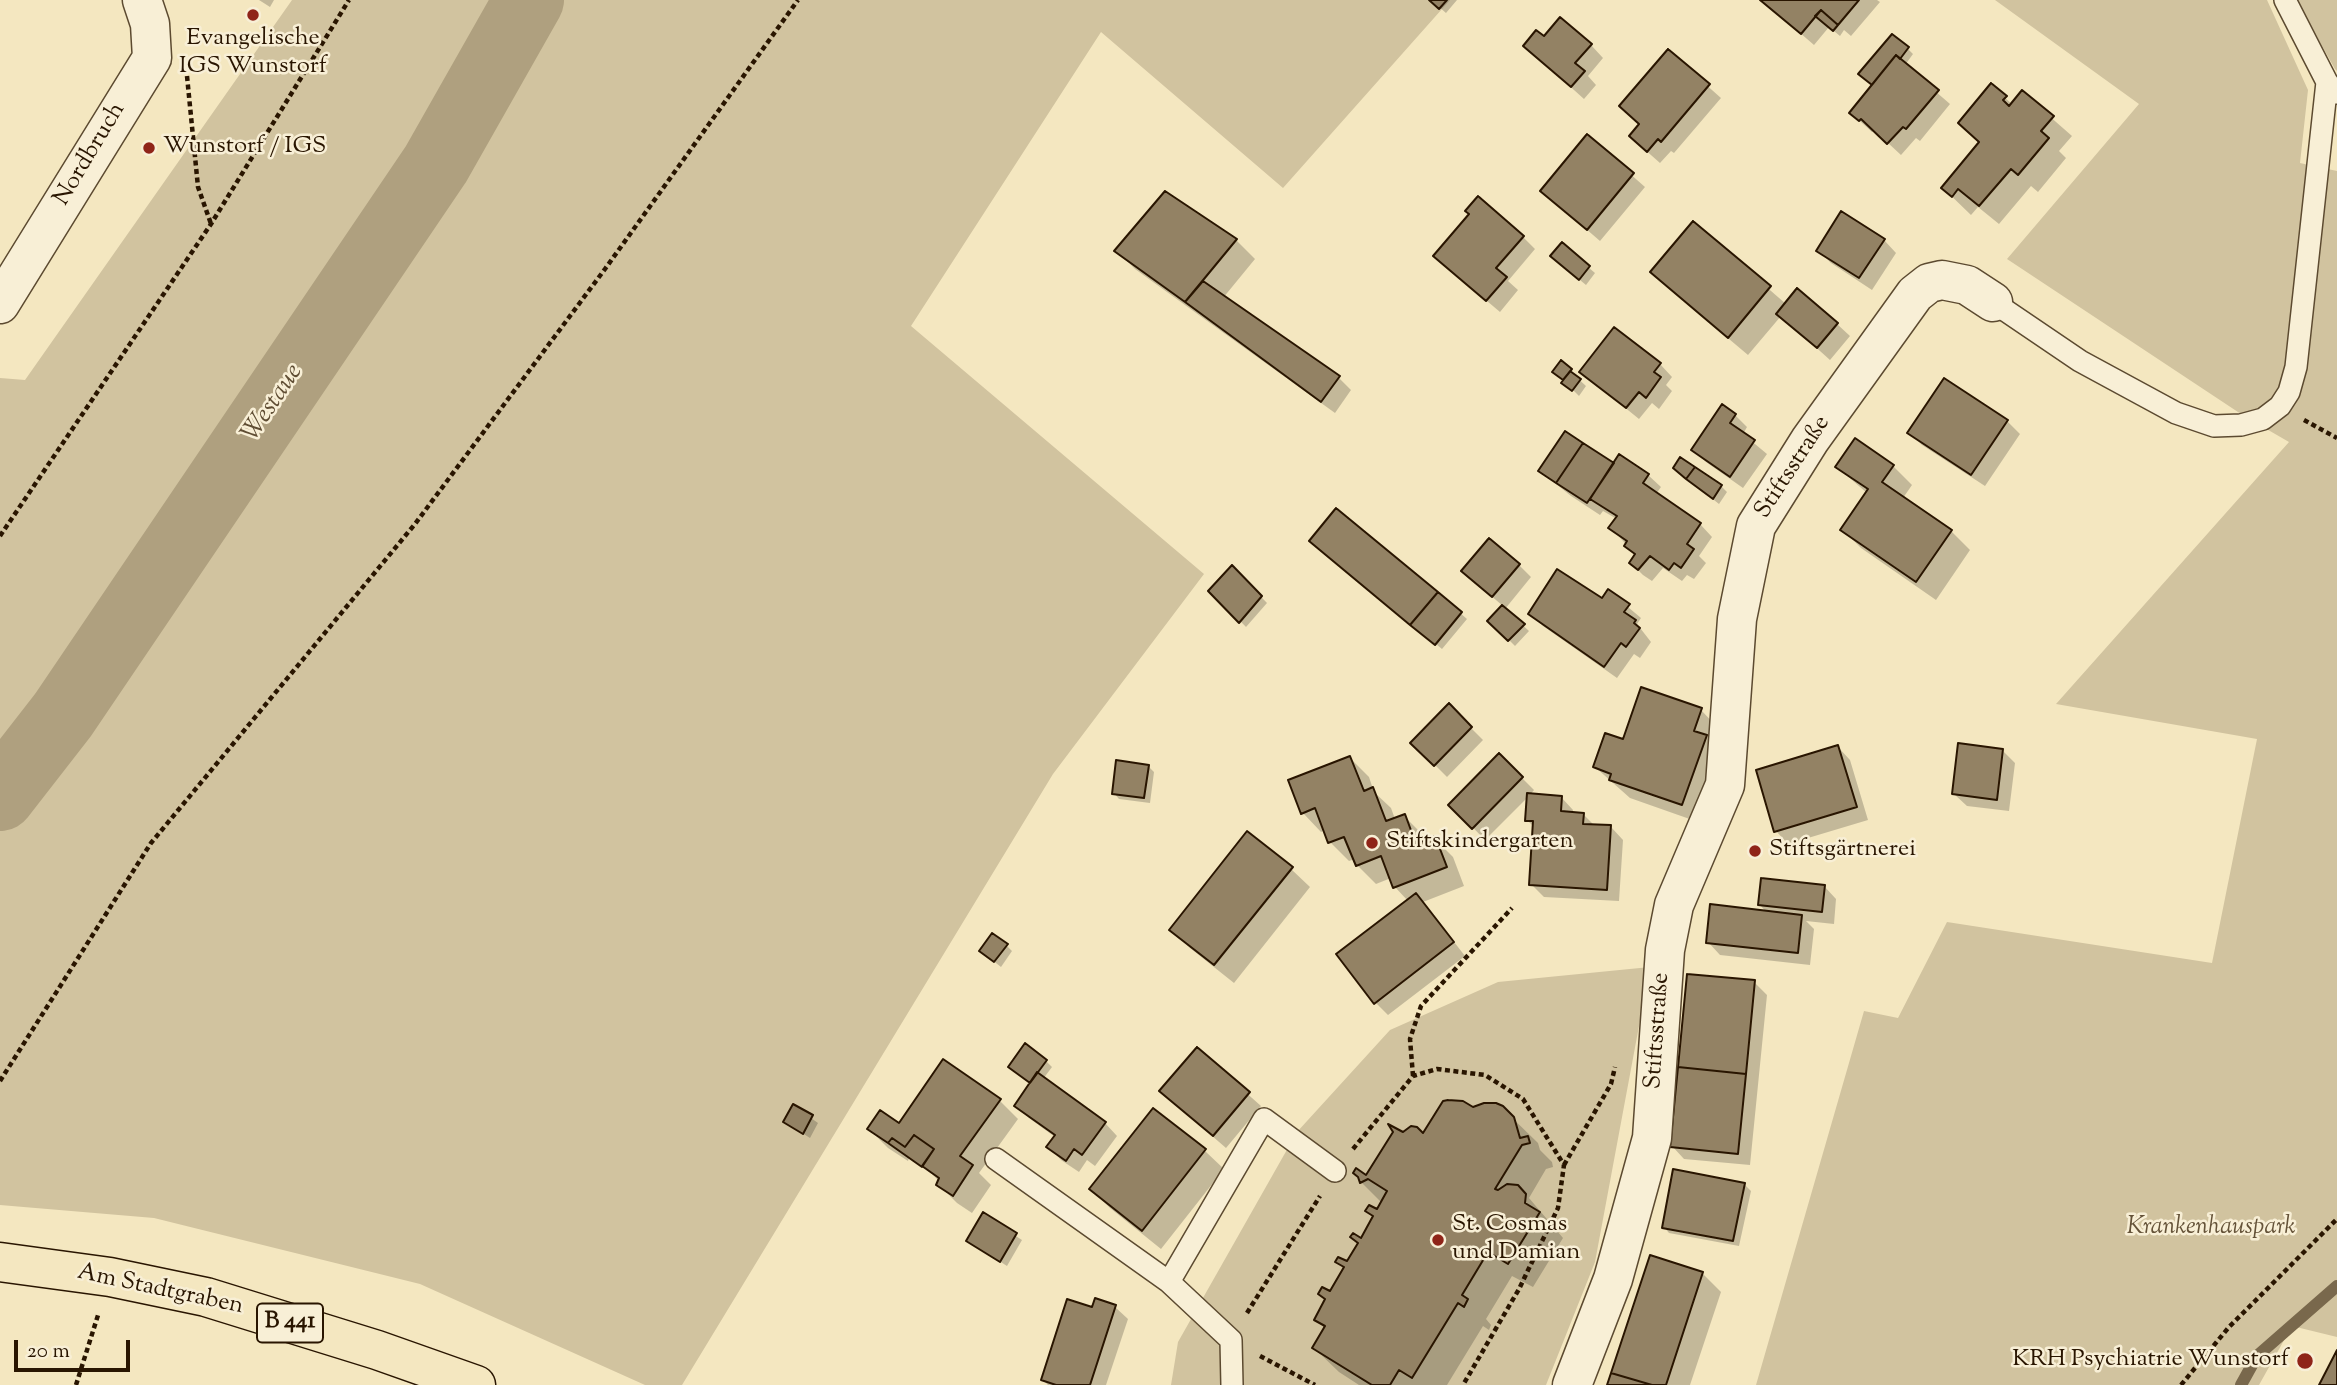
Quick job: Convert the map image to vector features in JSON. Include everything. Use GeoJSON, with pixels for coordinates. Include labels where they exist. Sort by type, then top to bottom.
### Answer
{"type":"FeatureCollection","features":[{"type":"Feature","properties":{"kind":"main road","name":"Am Stadtgraben"},"geometry":{"type":"LineString","coordinates":[[0,1262],[110,1277],[206,1297],[377,1350],[469,1384]]}},
{"type":"Feature","properties":{"kind":"street","name":"Nordbruch"},"geometry":{"type":"LineString","coordinates":[[0,304],[152,58],[146,12]]}},
{"type":"Feature","properties":{"kind":"street","name":"Stiftsstraße"},"geometry":{"type":"LineString","coordinates":[[1572,1385],[1613,1279],[1652,1138],[1665,950],[1674,905],[1725,785],[1737,619],[1756,526],[1810,440],[1915,294],[1929,283],[1942,280],[1967,285],[1993,302]]}},
{"type":"Feature","properties":{"kind":"lane"},"geometry":{"type":"LineString","coordinates":[[2285,0],[2332,88]]}},
{"type":"Feature","properties":{"kind":"lane","name":"Stiftsstraße"},"geometry":{"type":"LineString","coordinates":[[1993,302],[2080,361],[2176,412],[2214,426],[2241,425],[2263,419],[2280,406],[2290,392],[2296,367],[2328,168],[2332,88]]}},
{"type":"Feature","properties":{"kind":"lane"},"geometry":{"type":"LineString","coordinates":[[1169,1282],[1264,1119],[1335,1171]]}},
{"type":"Feature","properties":{"kind":"lane"},"geometry":{"type":"LineString","coordinates":[[996,1158],[1169,1282],[1231,1340],[1232,1385]]}},
{"type":"Feature","properties":{"kind":"path"},"geometry":{"type":"LineString","coordinates":[[0,536],[211,224],[349,0]]}},
{"type":"Feature","properties":{"kind":"path"},"geometry":{"type":"LineString","coordinates":[[0,1082],[151,843],[415,524],[605,269],[798,0]]}},
{"type":"Feature","properties":{"kind":"path"},"geometry":{"type":"LineString","coordinates":[[146,12],[188,77],[198,187],[211,224]]}},
{"type":"Feature","properties":{"kind":"path"},"geometry":{"type":"LineString","coordinates":[[1413,1076],[1410,1039],[1421,1006],[1512,908]]}},
{"type":"Feature","properties":{"kind":"path"},"geometry":{"type":"LineString","coordinates":[[1315,1385],[1231,1340],[1335,1171],[1413,1076],[1437,1069],[1485,1075],[1523,1099],[1564,1166],[1558,1208],[1518,1289],[1463,1385]]}},
{"type":"Feature","properties":{"kind":"path"},"geometry":{"type":"LineString","coordinates":[[2181,1385],[2229,1327],[2337,1219]]}},
{"type":"Feature","properties":{"kind":"path"},"geometry":{"type":"LineString","coordinates":[[76,1385],[87,1348]]}},
{"type":"Feature","properties":{"kind":"green space"},"geometry":{"type":"Polygon","coordinates":[[[292,0],[1450,0],[1283,188],[1101,32],[911,326],[1204,574],[1053,774],[682,1385],[645,1385],[420,1284],[154,1218],[0,1205],[0,378],[25,380],[292,0]]]}},
{"type":"Feature","properties":{"kind":"green space","name":"Krankenhauspark"},"geometry":{"type":"Polygon","coordinates":[[[1995,0],[2267,0],[2308,90],[2300,163],[2337,171],[2337,1337],[2292,1326],[2259,1385],[1756,1385],[1864,1011],[1898,1018],[1947,922],[2212,963],[2257,739],[2056,704],[2289,442],[2244,416],[2007,259],[2139,104],[1995,0]]]}},
{"type":"Feature","properties":{"kind":"green space"},"geometry":{"type":"Polygon","coordinates":[[[2296,0],[2337,0],[2337,71],[2335,69],[2296,0]]]}},
{"type":"Feature","properties":{"kind":"green space"},"geometry":{"type":"Polygon","coordinates":[[[1650,967],[1595,1262],[1546,1385],[1171,1385],[1178,1342],[1297,1132],[1390,1030],[1498,982],[1650,967]]]}},
{"type":"Feature","properties":{"kind":"building"},"geometry":{"type":"Polygon","coordinates":[[[1429,0],[1447,0],[1439,9],[1429,0]]]}},
{"type":"Feature","properties":{"kind":"building"},"geometry":{"type":"Polygon","coordinates":[[[1760,0],[1859,0],[1838,25],[1821,10],[1801,34],[1760,0]]]}},
{"type":"Feature","properties":{"kind":"building"},"geometry":{"type":"Polygon","coordinates":[[[1821,10],[1838,25],[1833,31],[1815,16],[1821,10]]]}},
{"type":"Feature","properties":{"kind":"building"},"geometry":{"type":"Polygon","coordinates":[[[1560,17],[1592,44],[1575,63],[1585,71],[1571,87],[1523,46],[1536,30],[1544,36],[1560,17]]]}},
{"type":"Feature","properties":{"kind":"building"},"geometry":{"type":"Polygon","coordinates":[[[1892,34],[1909,47],[1900,59],[1896,55],[1872,85],[1858,74],[1892,34]]]}},
{"type":"Feature","properties":{"kind":"building"},"geometry":{"type":"Polygon","coordinates":[[[1668,49],[1710,84],[1661,142],[1658,139],[1647,152],[1629,136],[1639,124],[1619,106],[1668,49]]]}},
{"type":"Feature","properties":{"kind":"building"},"geometry":{"type":"Polygon","coordinates":[[[1896,55],[1939,90],[1906,129],[1903,127],[1887,144],[1861,119],[1859,121],[1849,113],[1896,55]]]}},
{"type":"Feature","properties":{"kind":"building"},"geometry":{"type":"Polygon","coordinates":[[[1991,83],[2007,96],[2003,100],[2009,106],[2022,90],[2054,116],[2041,131],[2049,138],[2018,175],[2011,169],[1979,206],[1958,189],[1952,197],[1941,188],[1979,142],[1958,123],[1991,83]]]}},
{"type":"Feature","properties":{"kind":"building"},"geometry":{"type":"Polygon","coordinates":[[[1587,134],[1634,173],[1587,230],[1540,191],[1587,134]]]}},
{"type":"Feature","properties":{"kind":"building"},"geometry":{"type":"Polygon","coordinates":[[[1165,191],[1237,239],[1185,302],[1114,251],[1165,191]]]}},
{"type":"Feature","properties":{"kind":"building"},"geometry":{"type":"Polygon","coordinates":[[[1478,196],[1524,236],[1496,268],[1507,277],[1486,301],[1433,256],[1469,214],[1465,211],[1478,196]]]}},
{"type":"Feature","properties":{"kind":"building"},"geometry":{"type":"Polygon","coordinates":[[[1841,211],[1885,239],[1859,278],[1816,251],[1841,211]]]}},
{"type":"Feature","properties":{"kind":"building"},"geometry":{"type":"Polygon","coordinates":[[[1693,221],[1771,286],[1728,338],[1650,272],[1693,221]]]}},
{"type":"Feature","properties":{"kind":"building"},"geometry":{"type":"Polygon","coordinates":[[[1562,242],[1590,266],[1579,280],[1550,256],[1562,242]]]}},
{"type":"Feature","properties":{"kind":"building"},"geometry":{"type":"Polygon","coordinates":[[[1203,281],[1340,376],[1321,402],[1185,302],[1203,281]]]}},
{"type":"Feature","properties":{"kind":"building"},"geometry":{"type":"Polygon","coordinates":[[[1797,288],[1838,323],[1817,348],[1776,314],[1797,288]]]}},
{"type":"Feature","properties":{"kind":"building"},"geometry":{"type":"Polygon","coordinates":[[[1614,327],[1661,363],[1654,372],[1661,377],[1646,398],[1639,392],[1626,408],[1579,372],[1614,327]]]}},
{"type":"Feature","properties":{"kind":"building"},"geometry":{"type":"Polygon","coordinates":[[[1561,360],[1572,369],[1563,380],[1552,372],[1561,360]]]}},
{"type":"Feature","properties":{"kind":"building"},"geometry":{"type":"Polygon","coordinates":[[[1570,371],[1581,379],[1572,391],[1561,383],[1570,371]]]}},
{"type":"Feature","properties":{"kind":"building"},"geometry":{"type":"Polygon","coordinates":[[[1944,378],[2008,420],[1971,475],[1907,433],[1944,378]]]}},
{"type":"Feature","properties":{"kind":"building"},"geometry":{"type":"Polygon","coordinates":[[[1722,404],[1736,414],[1730,423],[1755,440],[1730,477],[1691,450],[1722,404]]]}},
{"type":"Feature","properties":{"kind":"building"},"geometry":{"type":"Polygon","coordinates":[[[1565,431],[1583,443],[1556,483],[1538,471],[1565,431]]]}},
{"type":"Feature","properties":{"kind":"building"},"geometry":{"type":"Polygon","coordinates":[[[1855,438],[1894,465],[1882,482],[1952,530],[1916,582],[1840,530],[1868,489],[1835,467],[1855,438]]]}},
{"type":"Feature","properties":{"kind":"building"},"geometry":{"type":"Polygon","coordinates":[[[1583,443],[1614,463],[1587,503],[1556,483],[1583,443]]]}},
{"type":"Feature","properties":{"kind":"building"},"geometry":{"type":"Polygon","coordinates":[[[1619,454],[1649,474],[1643,483],[1701,523],[1687,544],[1694,549],[1681,568],[1674,563],[1669,570],[1650,556],[1638,570],[1629,563],[1635,554],[1624,546],[1627,541],[1608,528],[1617,516],[1590,499],[1619,454]]]}},
{"type":"Feature","properties":{"kind":"building"},"geometry":{"type":"Polygon","coordinates":[[[1680,457],[1695,467],[1686,479],[1673,468],[1680,457]]]}},
{"type":"Feature","properties":{"kind":"building"},"geometry":{"type":"Polygon","coordinates":[[[1695,467],[1722,485],[1713,499],[1686,479],[1695,467]]]}},
{"type":"Feature","properties":{"kind":"building"},"geometry":{"type":"Polygon","coordinates":[[[1336,508],[1438,592],[1410,625],[1309,541],[1336,508]]]}},
{"type":"Feature","properties":{"kind":"building"},"geometry":{"type":"Polygon","coordinates":[[[1489,538],[1520,564],[1492,597],[1461,571],[1489,538]]]}},
{"type":"Feature","properties":{"kind":"building"},"geometry":{"type":"Polygon","coordinates":[[[1232,565],[1262,596],[1239,623],[1208,591],[1232,565]]]}},
{"type":"Feature","properties":{"kind":"building"},"geometry":{"type":"Polygon","coordinates":[[[1557,569],[1602,598],[1608,589],[1630,604],[1624,612],[1636,620],[1634,623],[1640,628],[1626,647],[1621,643],[1604,667],[1528,614],[1557,569]]]}},
{"type":"Feature","properties":{"kind":"building"},"geometry":{"type":"Polygon","coordinates":[[[1438,592],[1462,612],[1435,645],[1410,625],[1438,592]]]}},
{"type":"Feature","properties":{"kind":"building"},"geometry":{"type":"Polygon","coordinates":[[[1502,605],[1525,624],[1508,641],[1487,621],[1502,605]]]}},
{"type":"Feature","properties":{"kind":"building"},"geometry":{"type":"Polygon","coordinates":[[[1641,687],[1702,708],[1694,731],[1707,735],[1682,805],[1609,780],[1611,774],[1593,767],[1605,733],[1623,739],[1641,687]]]}},
{"type":"Feature","properties":{"kind":"building"},"geometry":{"type":"Polygon","coordinates":[[[1449,703],[1472,727],[1434,766],[1410,743],[1449,703]]]}},
{"type":"Feature","properties":{"kind":"building"},"geometry":{"type":"Polygon","coordinates":[[[1958,743],[2003,749],[1997,800],[1952,794],[1958,743]]]}},
{"type":"Feature","properties":{"kind":"building"},"geometry":{"type":"Polygon","coordinates":[[[1838,745],[1857,807],[1774,832],[1756,770],[1838,745]]]}},
{"type":"Feature","properties":{"kind":"building"},"geometry":{"type":"Polygon","coordinates":[[[1499,753],[1523,777],[1472,829],[1448,805],[1499,753]]]}},
{"type":"Feature","properties":{"kind":"building"},"geometry":{"type":"Polygon","coordinates":[[[1350,756],[1364,791],[1373,787],[1386,821],[1405,814],[1416,844],[1435,836],[1447,867],[1393,888],[1381,856],[1356,866],[1344,837],[1328,843],[1315,808],[1301,814],[1288,780],[1350,756]]]}},
{"type":"Feature","properties":{"kind":"building"},"geometry":{"type":"Polygon","coordinates":[[[1116,760],[1149,765],[1144,798],[1112,794],[1116,760]]]}},
{"type":"Feature","properties":{"kind":"building"},"geometry":{"type":"Polygon","coordinates":[[[1527,793],[1562,796],[1561,811],[1584,813],[1583,824],[1611,825],[1607,890],[1529,885],[1533,821],[1525,821],[1527,793]]]}},
{"type":"Feature","properties":{"kind":"building"},"geometry":{"type":"Polygon","coordinates":[[[1247,831],[1293,867],[1214,965],[1169,930],[1247,831]]]}},
{"type":"Feature","properties":{"kind":"building"},"geometry":{"type":"Polygon","coordinates":[[[1761,878],[1825,885],[1822,912],[1758,905],[1761,878]]]}},
{"type":"Feature","properties":{"kind":"building"},"geometry":{"type":"Polygon","coordinates":[[[1416,893],[1454,942],[1374,1004],[1336,954],[1416,893]]]}},
{"type":"Feature","properties":{"kind":"building"},"geometry":{"type":"Polygon","coordinates":[[[1710,904],[1802,915],[1798,953],[1706,943],[1710,904]]]}},
{"type":"Feature","properties":{"kind":"building"},"geometry":{"type":"Polygon","coordinates":[[[992,933],[1008,944],[994,962],[979,951],[992,933]]]}},
{"type":"Feature","properties":{"kind":"building"},"geometry":{"type":"Polygon","coordinates":[[[1687,974],[1755,980],[1746,1074],[1678,1067],[1687,974]]]}},
{"type":"Feature","properties":{"kind":"building"},"geometry":{"type":"Polygon","coordinates":[[[1025,1043],[1047,1060],[1030,1083],[1008,1067],[1025,1043]]]}},
{"type":"Feature","properties":{"kind":"building"},"geometry":{"type":"Polygon","coordinates":[[[1197,1047],[1250,1092],[1213,1136],[1159,1091],[1197,1047]]]}},
{"type":"Feature","properties":{"kind":"building"},"geometry":{"type":"Polygon","coordinates":[[[943,1059],[1001,1099],[960,1156],[973,1165],[953,1196],[936,1185],[939,1178],[922,1166],[934,1149],[914,1135],[905,1147],[892,1138],[888,1143],[867,1129],[880,1110],[899,1123],[943,1059]]]}},
{"type":"Feature","properties":{"kind":"building"},"geometry":{"type":"Polygon","coordinates":[[[1678,1067],[1746,1074],[1738,1154],[1670,1147],[1678,1067]]]}},
{"type":"Feature","properties":{"kind":"building"},"geometry":{"type":"Polygon","coordinates":[[[1037,1072],[1106,1122],[1082,1155],[1074,1149],[1066,1161],[1046,1147],[1055,1135],[1014,1106],[1037,1072]]]}},
{"type":"Feature","properties":{"kind":"building","name":"St. Cosmas und Damian"},"geometry":{"type":"Polygon","coordinates":[[[1443,1101],[1463,1101],[1473,1107],[1496,1103],[1514,1117],[1520,1138],[1528,1136],[1530,1143],[1522,1145],[1495,1189],[1507,1184],[1518,1185],[1526,1194],[1525,1203],[1540,1212],[1508,1264],[1488,1252],[1462,1295],[1468,1299],[1464,1307],[1458,1303],[1412,1378],[1399,1370],[1390,1385],[1372,1385],[1312,1348],[1325,1326],[1314,1320],[1325,1299],[1318,1294],[1322,1287],[1330,1291],[1344,1267],[1335,1262],[1338,1257],[1347,1261],[1358,1243],[1350,1237],[1353,1233],[1361,1238],[1373,1216],[1365,1211],[1369,1205],[1377,1209],[1387,1191],[1368,1179],[1360,1183],[1353,1173],[1356,1168],[1366,1175],[1393,1132],[1388,1124],[1403,1132],[1411,1126],[1417,1127],[1423,1133],[1443,1101]]]}},
{"type":"Feature","properties":{"kind":"building"},"geometry":{"type":"Polygon","coordinates":[[[793,1104],[813,1115],[803,1134],[783,1122],[793,1104]]]}},
{"type":"Feature","properties":{"kind":"building"},"geometry":{"type":"Polygon","coordinates":[[[1153,1108],[1206,1149],[1142,1231],[1089,1189],[1153,1108]]]}},
{"type":"Feature","properties":{"kind":"building"},"geometry":{"type":"Polygon","coordinates":[[[914,1135],[934,1149],[922,1167],[888,1143],[892,1138],[905,1147],[914,1135]]]}},
{"type":"Feature","properties":{"kind":"building"},"geometry":{"type":"Polygon","coordinates":[[[1673,1169],[1745,1183],[1733,1241],[1662,1228],[1673,1169]]]}},
{"type":"Feature","properties":{"kind":"building"},"geometry":{"type":"Polygon","coordinates":[[[983,1212],[1017,1233],[1000,1262],[966,1241],[983,1212]]]}},
{"type":"Feature","properties":{"kind":"building"},"geometry":{"type":"Polygon","coordinates":[[[1650,1255],[1703,1272],[1666,1385],[1652,1385],[1611,1373],[1650,1255]]]}},
{"type":"Feature","properties":{"kind":"building"},"geometry":{"type":"Polygon","coordinates":[[[1095,1298],[1116,1305],[1090,1385],[1056,1385],[1041,1380],[1067,1299],[1092,1307],[1095,1298]]]}},
{"type":"Feature","properties":{"kind":"building"},"geometry":{"type":"Polygon","coordinates":[[[2337,1350],[2337,1385],[2319,1385],[2337,1350]]]}},
{"type":"Feature","properties":{"kind":"building"},"geometry":{"type":"Polygon","coordinates":[[[1611,1373],[1652,1385],[1607,1385],[1611,1373]]]}},
{"type":"Feature","properties":{"kind":"waterway","name":"Westaue"},"geometry":{"type":"LineString","coordinates":[[0,796],[63,715],[436,164],[529,0]]}},
{"type":"Feature","properties":{"kind":"waterway"},"geometry":{"type":"LineString","coordinates":[[2241,1385],[2257,1356],[2337,1286]]}},
{"type":"Feature","properties":{"kind":"place","name":"Evangelische IGS Wunstorf"},"geometry":{"type":"Point","coordinates":[253,15]}},
{"type":"Feature","properties":{"kind":"place","name":"Wunstorf / IGS"},"geometry":{"type":"Point","coordinates":[149,148]}},
{"type":"Feature","properties":{"kind":"place","name":"Stiftskindergarten"},"geometry":{"type":"Point","coordinates":[1372,843]}},
{"type":"Feature","properties":{"kind":"place","name":"Stiftsgärtnerei"},"geometry":{"type":"Point","coordinates":[1755,851]}},
{"type":"Feature","properties":{"kind":"place","name":"St. Cosmas und Damian"},"geometry":{"type":"Point","coordinates":[1438,1240]}},
{"type":"Feature","properties":{"kind":"place","name":"KRH Psychiatrie Wunstorf"},"geometry":{"type":"Point","coordinates":[2305,1361]}}]}
